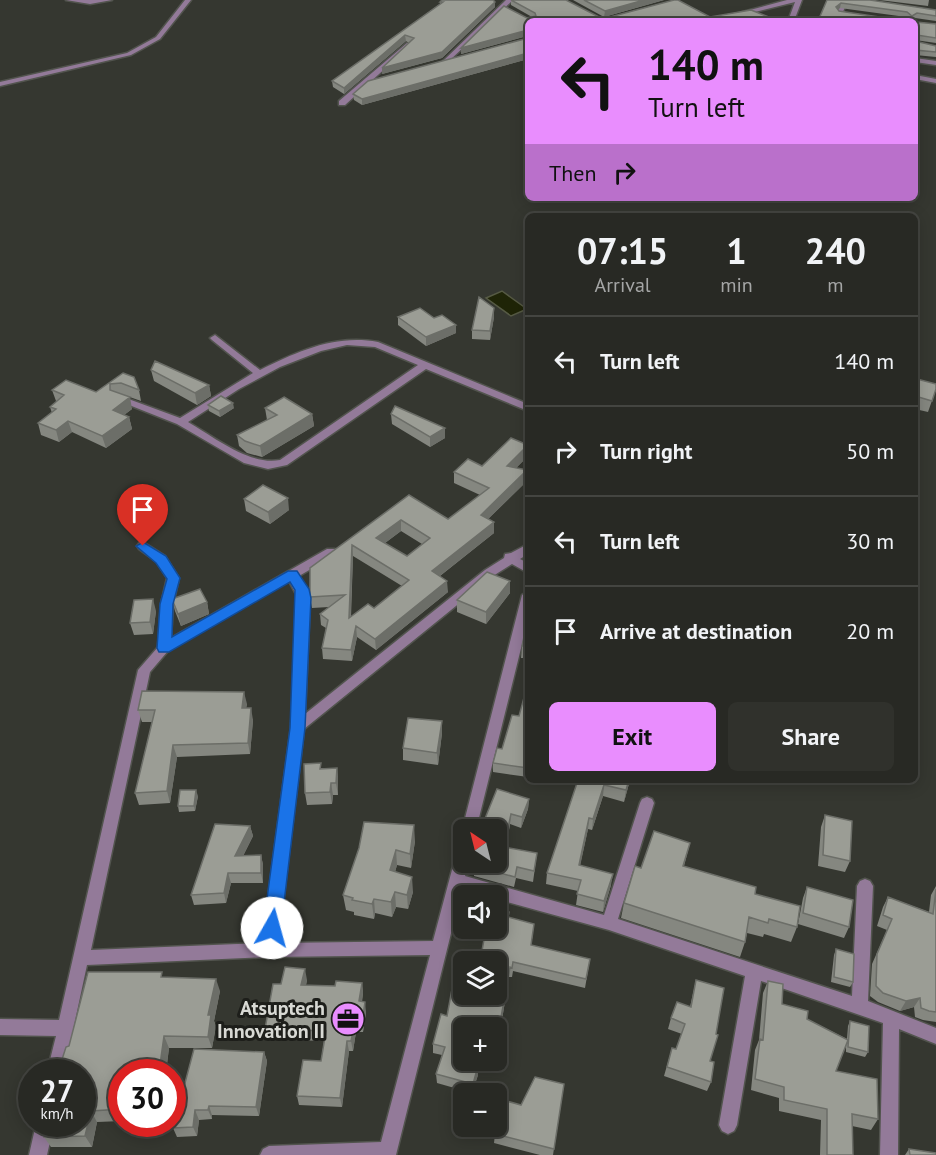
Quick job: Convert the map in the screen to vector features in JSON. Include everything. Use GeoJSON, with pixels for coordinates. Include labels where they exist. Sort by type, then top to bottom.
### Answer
{"type":"FeatureCollection","features":[{"type":"Feature","properties":{"kind":"street"},"geometry":{"type":"LineString","coordinates":[[69,0],[109,0]]}},
{"type":"Feature","properties":{"kind":"street"},"geometry":{"type":"LineString","coordinates":[[0,84],[129,54],[158,38],[188,0]]}},
{"type":"Feature","properties":{"kind":"street"},"geometry":{"type":"LineString","coordinates":[[445,62],[500,5],[510,0]]}},
{"type":"Feature","properties":{"kind":"street"},"geometry":{"type":"LineString","coordinates":[[837,18],[845,0],[856,1]]}},
{"type":"Feature","properties":{"kind":"street"},"geometry":{"type":"LineString","coordinates":[[723,18],[783,2],[797,2],[792,18]]}},
{"type":"Feature","properties":{"kind":"street"},"geometry":{"type":"LineString","coordinates":[[500,5],[512,11]]}},
{"type":"Feature","properties":{"kind":"street"},"geometry":{"type":"LineString","coordinates":[[840,12],[851,14]]}},
{"type":"Feature","properties":{"kind":"street"},"geometry":{"type":"LineString","coordinates":[[342,103],[409,44]]}},
{"type":"Feature","properties":{"kind":"street"},"geometry":{"type":"LineString","coordinates":[[434,65],[466,56]]}},
{"type":"Feature","properties":{"kind":"street"},"geometry":{"type":"LineString","coordinates":[[918,60],[936,63]]}},
{"type":"Feature","properties":{"kind":"street"},"geometry":{"type":"LineString","coordinates":[[365,83],[388,77]]}},
{"type":"Feature","properties":{"kind":"street"},"geometry":{"type":"LineString","coordinates":[[918,78],[936,81]]}},
{"type":"Feature","properties":{"kind":"street"},"geometry":{"type":"LineString","coordinates":[[215,338],[261,375]]}},
{"type":"Feature","properties":{"kind":"street"},"geometry":{"type":"LineString","coordinates":[[181,422],[225,392],[339,343],[362,342],[378,345],[423,366],[525,407]]}},
{"type":"Feature","properties":{"kind":"street"},"geometry":{"type":"LineString","coordinates":[[119,399],[181,422],[248,461],[268,466],[283,463],[423,366]]}},
{"type":"Feature","properties":{"kind":"street"},"geometry":{"type":"LineString","coordinates":[[143,546],[161,559],[173,578],[166,604],[164,648]]}},
{"type":"Feature","properties":{"kind":"street"},"geometry":{"type":"LineString","coordinates":[[298,728],[509,557],[525,549]]}},
{"type":"Feature","properties":{"kind":"street"},"geometry":{"type":"LineString","coordinates":[[59,1059],[141,681],[152,659],[164,648],[331,552]]}},
{"type":"Feature","properties":{"kind":"street"},"geometry":{"type":"LineString","coordinates":[[509,557],[525,567]]}},
{"type":"Feature","properties":{"kind":"street"},"geometry":{"type":"LineString","coordinates":[[269,950],[298,728],[304,598],[302,589],[292,575]]}},
{"type":"Feature","properties":{"kind":"street"},"geometry":{"type":"LineString","coordinates":[[472,819],[525,607]]}},
{"type":"Feature","properties":{"kind":"street"},"geometry":{"type":"LineString","coordinates":[[609,923],[647,803]]}},
{"type":"Feature","properties":{"kind":"street"},"geometry":{"type":"LineString","coordinates":[[269,1155],[388,1153],[438,948],[459,873]]}},
{"type":"Feature","properties":{"kind":"street"},"geometry":{"type":"LineString","coordinates":[[457,881],[609,923],[860,1006],[936,1036]]}},
{"type":"Feature","properties":{"kind":"street"},"geometry":{"type":"LineString","coordinates":[[860,1006],[865,886]]}},
{"type":"Feature","properties":{"kind":"street"},"geometry":{"type":"LineString","coordinates":[[81,958],[269,950],[438,948]]}},
{"type":"Feature","properties":{"kind":"street"},"geometry":{"type":"LineString","coordinates":[[728,1125],[753,972]]}},
{"type":"Feature","properties":{"kind":"street"},"geometry":{"type":"LineString","coordinates":[[888,1155],[891,1019]]}},
{"type":"Feature","properties":{"kind":"street"},"geometry":{"type":"LineString","coordinates":[[0,1027],[66,1028]]}},
{"type":"Feature","properties":{"kind":"street"},"geometry":{"type":"LineString","coordinates":[[38,1155],[42,1137]]}},
{"type":"Feature","properties":{"kind":"shaded area"},"geometry":{"type":"Polygon","coordinates":[[[502,291],[525,310],[511,316],[486,298],[502,291]]]}},
{"type":"Feature","properties":{"kind":"building"},"geometry":{"type":"Polygon","coordinates":[[[442,0],[493,0],[495,2],[442,52],[382,68],[414,38],[405,35],[344,88],[332,81],[443,2],[440,2],[442,0]]]}},
{"type":"Feature","properties":{"kind":"building"},"geometry":{"type":"Polygon","coordinates":[[[511,0],[566,0],[599,17],[610,17],[678,0],[710,17],[751,10],[771,18],[527,18],[536,16],[535,13],[511,0]]]}},
{"type":"Feature","properties":{"kind":"building"},"geometry":{"type":"Polygon","coordinates":[[[584,0],[644,0],[605,11],[584,0]]]}},
{"type":"Feature","properties":{"kind":"building"},"geometry":{"type":"Polygon","coordinates":[[[827,0],[870,0],[936,10],[936,16],[917,13],[912,16],[907,12],[841,3],[836,7],[839,11],[886,18],[819,18],[827,0]]]}},
{"type":"Feature","properties":{"kind":"building"},"geometry":{"type":"Polygon","coordinates":[[[504,6],[527,18],[525,18],[525,31],[461,48],[504,6]]]}},
{"type":"Feature","properties":{"kind":"building"},"geometry":{"type":"Polygon","coordinates":[[[918,22],[936,24],[936,38],[918,35],[918,22]]]}},
{"type":"Feature","properties":{"kind":"building"},"geometry":{"type":"Polygon","coordinates":[[[525,39],[525,54],[362,99],[353,94],[368,81],[525,39]]]}},
{"type":"Feature","properties":{"kind":"building"},"geometry":{"type":"Polygon","coordinates":[[[918,42],[936,46],[936,52],[918,50],[918,42]]]}},
{"type":"Feature","properties":{"kind":"building"},"geometry":{"type":"Polygon","coordinates":[[[479,297],[494,308],[490,331],[472,330],[479,297]]]}},
{"type":"Feature","properties":{"kind":"building"},"geometry":{"type":"Polygon","coordinates":[[[420,308],[434,318],[442,315],[456,325],[426,337],[398,317],[420,308]]]}},
{"type":"Feature","properties":{"kind":"building"},"geometry":{"type":"Polygon","coordinates":[[[155,361],[209,385],[195,393],[151,370],[155,361]]]}},
{"type":"Feature","properties":{"kind":"building"},"geometry":{"type":"Polygon","coordinates":[[[123,373],[134,377],[139,390],[121,383],[110,384],[110,390],[130,397],[113,410],[129,417],[102,436],[68,421],[56,430],[38,423],[56,409],[50,407],[64,395],[52,390],[66,380],[96,392],[123,373]]]}},
{"type":"Feature","properties":{"kind":"building"},"geometry":{"type":"Polygon","coordinates":[[[918,379],[936,384],[932,401],[918,397],[918,379]]]}},
{"type":"Feature","properties":{"kind":"building"},"geometry":{"type":"Polygon","coordinates":[[[221,396],[233,403],[219,411],[208,405],[221,396]]]}},
{"type":"Feature","properties":{"kind":"building"},"geometry":{"type":"Polygon","coordinates":[[[284,397],[312,414],[260,446],[245,441],[237,435],[277,415],[265,408],[284,397]]]}},
{"type":"Feature","properties":{"kind":"building"},"geometry":{"type":"Polygon","coordinates":[[[395,406],[445,428],[430,437],[391,414],[395,406]]]}},
{"type":"Feature","properties":{"kind":"building"},"geometry":{"type":"Polygon","coordinates":[[[511,438],[525,444],[525,448],[507,466],[525,470],[525,472],[481,515],[494,522],[432,571],[447,581],[375,639],[356,626],[351,650],[322,648],[328,620],[320,614],[345,595],[310,597],[310,568],[409,495],[448,519],[489,488],[454,472],[468,459],[482,466],[511,438]],[[401,520],[376,538],[407,556],[430,538],[401,520]],[[352,545],[349,618],[368,604],[374,608],[409,580],[352,545]]]}},
{"type":"Feature","properties":{"kind":"building"},"geometry":{"type":"Polygon","coordinates":[[[263,485],[288,498],[268,512],[244,499],[263,485]]]}},
{"type":"Feature","properties":{"kind":"building"},"geometry":{"type":"Polygon","coordinates":[[[487,572],[510,581],[486,612],[457,600],[487,572]]]}},
{"type":"Feature","properties":{"kind":"building"},"geometry":{"type":"Polygon","coordinates":[[[200,589],[207,602],[178,614],[172,599],[200,589]]]}},
{"type":"Feature","properties":{"kind":"building"},"geometry":{"type":"Polygon","coordinates":[[[153,599],[150,622],[130,623],[134,600],[153,599]]]}},
{"type":"Feature","properties":{"kind":"building"},"geometry":{"type":"Polygon","coordinates":[[[142,691],[244,692],[242,708],[251,708],[248,743],[173,745],[167,791],[135,793],[155,710],[138,710],[142,691]]]}},
{"type":"Feature","properties":{"kind":"building"},"geometry":{"type":"Polygon","coordinates":[[[525,694],[525,768],[493,763],[497,748],[502,749],[512,715],[519,716],[525,694]]]}},
{"type":"Feature","properties":{"kind":"building"},"geometry":{"type":"Polygon","coordinates":[[[408,718],[442,721],[437,753],[403,748],[408,718]]]}},
{"type":"Feature","properties":{"kind":"building"},"geometry":{"type":"Polygon","coordinates":[[[321,763],[320,769],[337,768],[336,783],[331,783],[330,792],[305,793],[304,764],[321,763]]]}},
{"type":"Feature","properties":{"kind":"building"},"geometry":{"type":"Polygon","coordinates":[[[577,783],[628,783],[626,790],[604,785],[593,819],[589,818],[579,865],[613,874],[604,901],[577,894],[581,880],[547,873],[577,783]]]}},
{"type":"Feature","properties":{"kind":"building"},"geometry":{"type":"Polygon","coordinates":[[[497,789],[529,799],[522,817],[511,814],[507,833],[507,819],[485,819],[497,789]]]}},
{"type":"Feature","properties":{"kind":"building"},"geometry":{"type":"Polygon","coordinates":[[[180,790],[196,790],[194,806],[178,806],[180,790]]]}},
{"type":"Feature","properties":{"kind":"building"},"geometry":{"type":"Polygon","coordinates":[[[825,815],[852,821],[850,861],[823,855],[825,815]]]}},
{"type":"Feature","properties":{"kind":"building"},"geometry":{"type":"Polygon","coordinates":[[[364,822],[414,825],[410,854],[396,850],[390,870],[412,877],[407,895],[395,892],[391,902],[374,899],[372,904],[352,900],[353,898],[343,895],[359,848],[364,822]]]}},
{"type":"Feature","properties":{"kind":"building"},"geometry":{"type":"Polygon","coordinates":[[[215,824],[250,826],[235,856],[261,855],[261,873],[228,873],[224,893],[191,895],[215,824]]]}},
{"type":"Feature","properties":{"kind":"building"},"geometry":{"type":"Polygon","coordinates":[[[654,831],[690,843],[683,866],[756,887],[755,894],[800,906],[797,927],[769,919],[768,923],[749,917],[745,942],[624,903],[635,866],[641,868],[654,831]]]}},
{"type":"Feature","properties":{"kind":"building"},"geometry":{"type":"Polygon","coordinates":[[[507,848],[537,853],[534,871],[517,867],[515,877],[500,873],[507,873],[507,848]]]}},
{"type":"Feature","properties":{"kind":"building"},"geometry":{"type":"Polygon","coordinates":[[[807,887],[853,900],[849,927],[803,913],[807,887]]]}},
{"type":"Feature","properties":{"kind":"building"},"geometry":{"type":"Polygon","coordinates":[[[936,889],[936,1012],[921,1008],[920,998],[906,1001],[883,993],[876,986],[877,954],[892,919],[883,915],[888,897],[933,914],[936,889]]]}},
{"type":"Feature","properties":{"kind":"building"},"geometry":{"type":"Polygon","coordinates":[[[507,911],[509,912],[508,917],[534,924],[531,945],[590,959],[586,979],[513,962],[507,984],[507,951],[482,951],[484,939],[507,939],[507,911]]]}},
{"type":"Feature","properties":{"kind":"building"},"geometry":{"type":"Polygon","coordinates":[[[836,949],[854,954],[853,982],[834,977],[836,949]]]}},
{"type":"Feature","properties":{"kind":"building"},"geometry":{"type":"Polygon","coordinates":[[[285,967],[305,969],[301,985],[335,986],[336,981],[362,983],[359,1001],[365,1002],[362,1022],[355,1022],[351,1041],[347,1041],[340,1098],[297,1096],[303,1060],[321,1061],[326,1031],[265,1029],[273,984],[281,984],[285,967]]]}},
{"type":"Feature","properties":{"kind":"building"},"geometry":{"type":"Polygon","coordinates":[[[88,972],[162,972],[161,977],[216,979],[208,1015],[211,1015],[208,1037],[164,1036],[161,1059],[108,1059],[108,1110],[96,1111],[96,1059],[62,1059],[66,1047],[69,1046],[88,972]]]}},
{"type":"Feature","properties":{"kind":"building"},"geometry":{"type":"Polygon","coordinates":[[[696,980],[724,988],[716,1034],[718,1035],[710,1061],[714,1062],[711,1082],[667,1067],[672,1048],[676,1049],[685,1024],[671,1018],[677,1002],[691,1007],[696,980]]]}},
{"type":"Feature","properties":{"kind":"building"},"geometry":{"type":"Polygon","coordinates":[[[768,981],[783,984],[782,1004],[808,1011],[807,1019],[848,1040],[836,1071],[877,1079],[878,1119],[852,1114],[853,1155],[827,1155],[827,1109],[784,1100],[784,1087],[755,1079],[760,1039],[763,1040],[768,981]]]}},
{"type":"Feature","properties":{"kind":"building"},"geometry":{"type":"Polygon","coordinates":[[[453,984],[453,1005],[503,1005],[501,1017],[453,1017],[453,1071],[477,1071],[473,1083],[436,1074],[445,1047],[433,1044],[441,1014],[447,1016],[453,984]]]}},
{"type":"Feature","properties":{"kind":"building"},"geometry":{"type":"Polygon","coordinates":[[[850,1021],[869,1026],[868,1052],[848,1047],[850,1021]]]}},
{"type":"Feature","properties":{"kind":"building"},"geometry":{"type":"Polygon","coordinates":[[[194,1049],[264,1052],[256,1107],[209,1106],[208,1110],[195,1110],[193,1127],[186,1127],[186,1079],[194,1049]]]}},
{"type":"Feature","properties":{"kind":"building"},"geometry":{"type":"Polygon","coordinates":[[[535,1077],[564,1084],[554,1149],[507,1137],[507,1101],[521,1105],[535,1077]]]}},
{"type":"Feature","properties":{"kind":"building"},"geometry":{"type":"Polygon","coordinates":[[[909,1149],[936,1153],[936,1155],[910,1155],[909,1149]]]}},
{"type":"Feature","properties":{"kind":"place","name":"Atsuptech Innovation II"},"geometry":{"type":"Point","coordinates":[348,1019]}},
{"type":"Feature","properties":{"kind":"route"},"geometry":{"type":"LineString","coordinates":[[143,546],[161,559],[173,578],[173,587],[166,604],[164,648],[292,575],[302,589],[304,598],[298,728],[272,928]]}}]}
